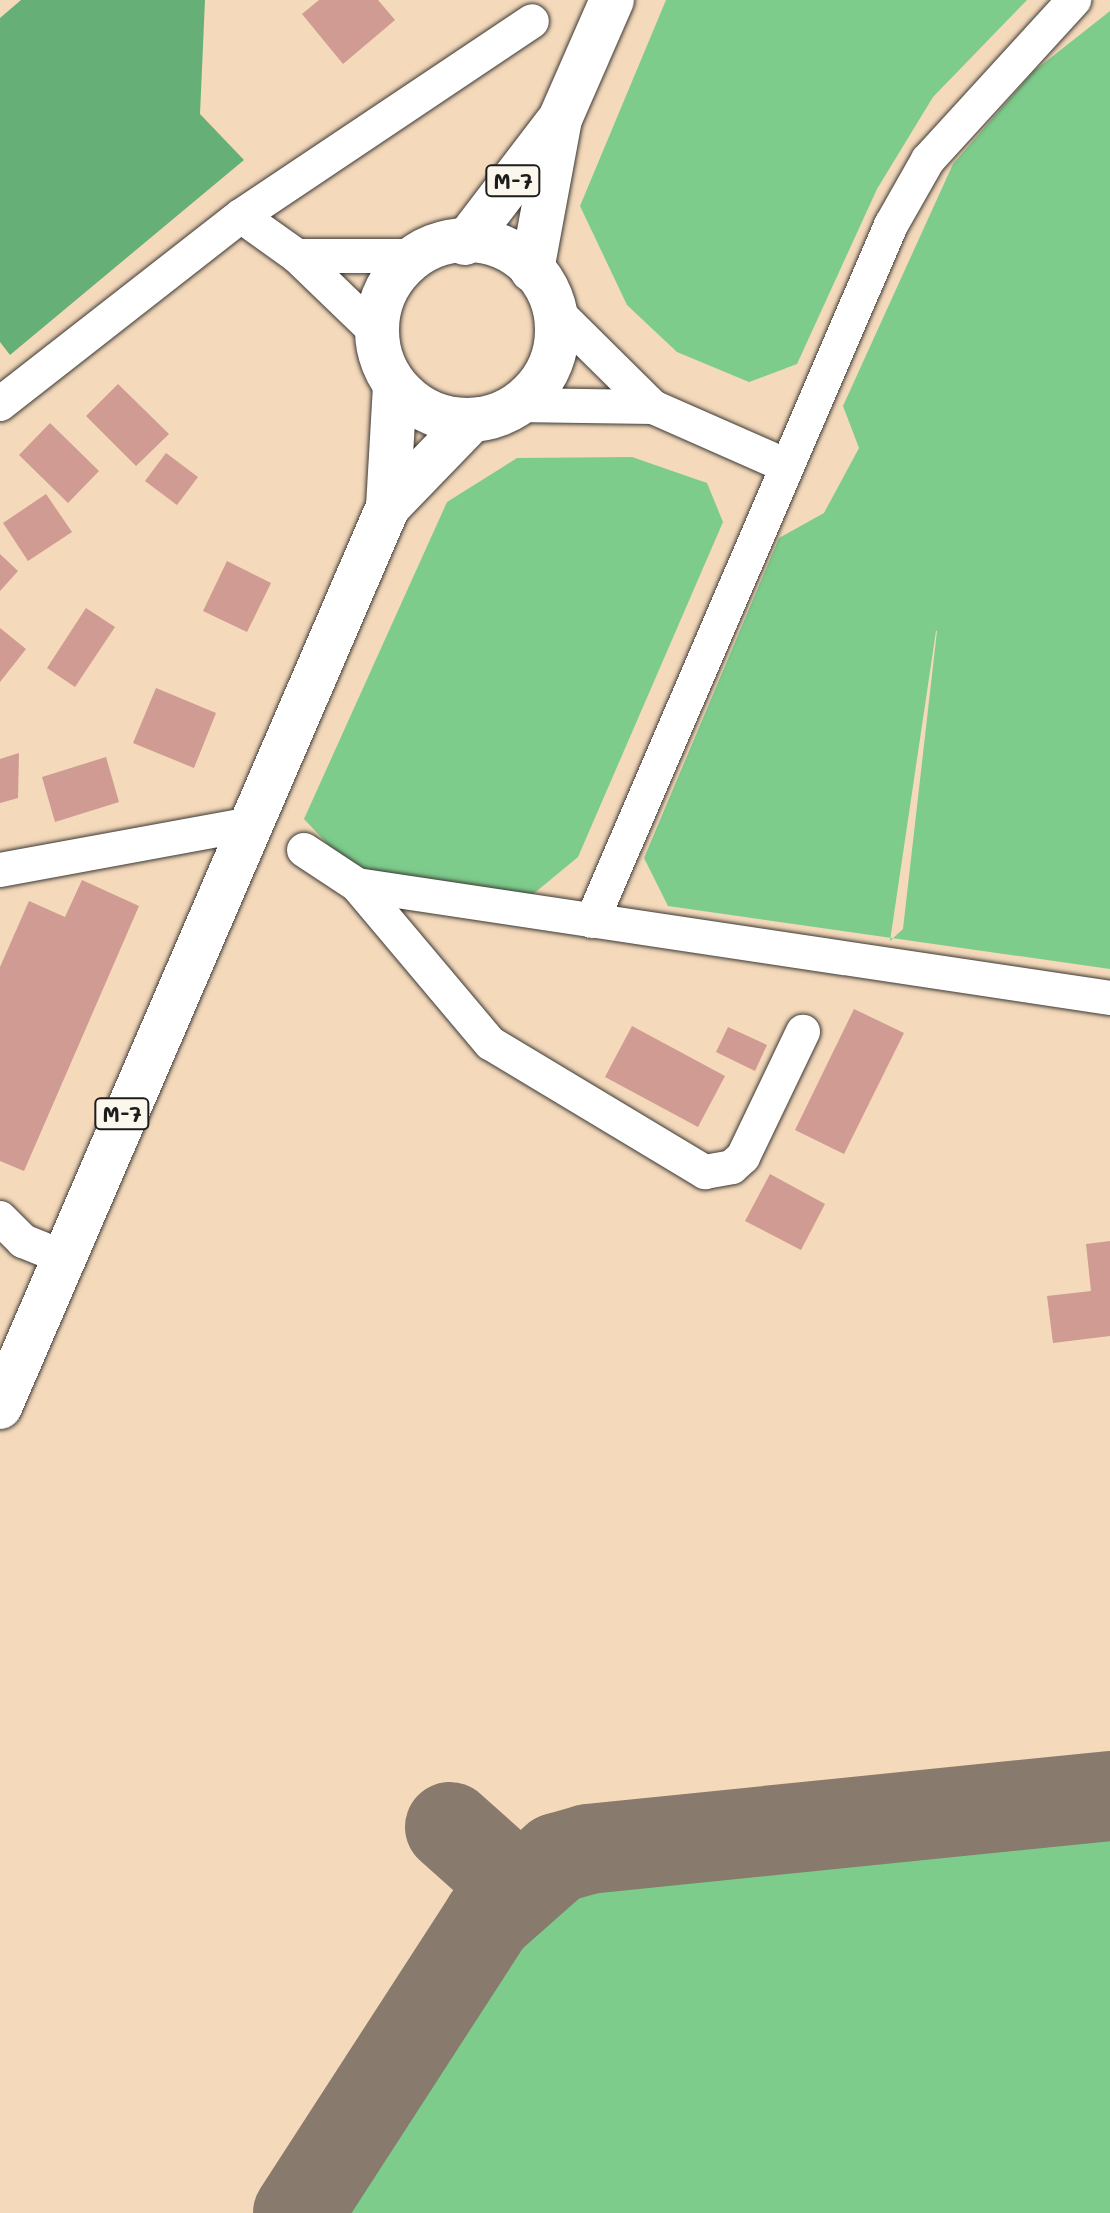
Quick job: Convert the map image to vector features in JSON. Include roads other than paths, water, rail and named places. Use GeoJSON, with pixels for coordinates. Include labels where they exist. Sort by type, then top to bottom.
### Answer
{"type":"FeatureCollection","features":[{"type":"Feature","properties":{"kind":"main road","name":"M-7"},"geometry":{"type":"LineString","coordinates":[[532,270],[560,119],[612,0]]}},
{"type":"Feature","properties":{"kind":"main road","name":"M-7"},"geometry":{"type":"LineString","coordinates":[[465,243],[560,119]]}},
{"type":"Feature","properties":{"kind":"main road"},"geometry":{"type":"LineString","coordinates":[[375,331],[378,307],[410,256],[465,243],[497,246],[532,270],[558,313]]}},
{"type":"Feature","properties":{"kind":"main road","name":"M-7"},"geometry":{"type":"LineString","coordinates":[[388,507],[471,421],[514,405],[556,355],[558,313]]}},
{"type":"Feature","properties":{"kind":"main road","name":"M-7"},"geometry":{"type":"LineString","coordinates":[[0,1407],[60,1256],[388,507],[395,386],[375,331]]}},
{"type":"Feature","properties":{"kind":"main road"},"geometry":{"type":"LineString","coordinates":[[395,386],[418,405],[471,421]]}},
{"type":"Feature","properties":{"kind":"street"},"geometry":{"type":"LineString","coordinates":[[592,921],[787,466],[928,160],[1074,0]]}},
{"type":"Feature","properties":{"kind":"street"},"geometry":{"type":"LineString","coordinates":[[0,404],[241,216],[532,21]]}},
{"type":"Feature","properties":{"kind":"street"},"geometry":{"type":"LineString","coordinates":[[241,216],[297,256],[375,331]]}},
{"type":"Feature","properties":{"kind":"street"},"geometry":{"type":"LineString","coordinates":[[297,256],[410,256]]}},
{"type":"Feature","properties":{"kind":"street"},"geometry":{"type":"LineString","coordinates":[[558,313],[653,407],[787,466]]}},
{"type":"Feature","properties":{"kind":"street"},"geometry":{"type":"LineString","coordinates":[[514,405],[653,407]]}},
{"type":"Feature","properties":{"kind":"street"},"geometry":{"type":"LineString","coordinates":[[0,870],[250,824]]}},
{"type":"Feature","properties":{"kind":"street"},"geometry":{"type":"LineString","coordinates":[[304,850],[357,885],[490,1043],[705,1172],[743,1157],[803,1032]]}},
{"type":"Feature","properties":{"kind":"street"},"geometry":{"type":"LineString","coordinates":[[357,885],[1110,998]]}},
{"type":"Feature","properties":{"kind":"street"},"geometry":{"type":"LineString","coordinates":[[0,1218],[23,1241],[60,1256]]}}]}
